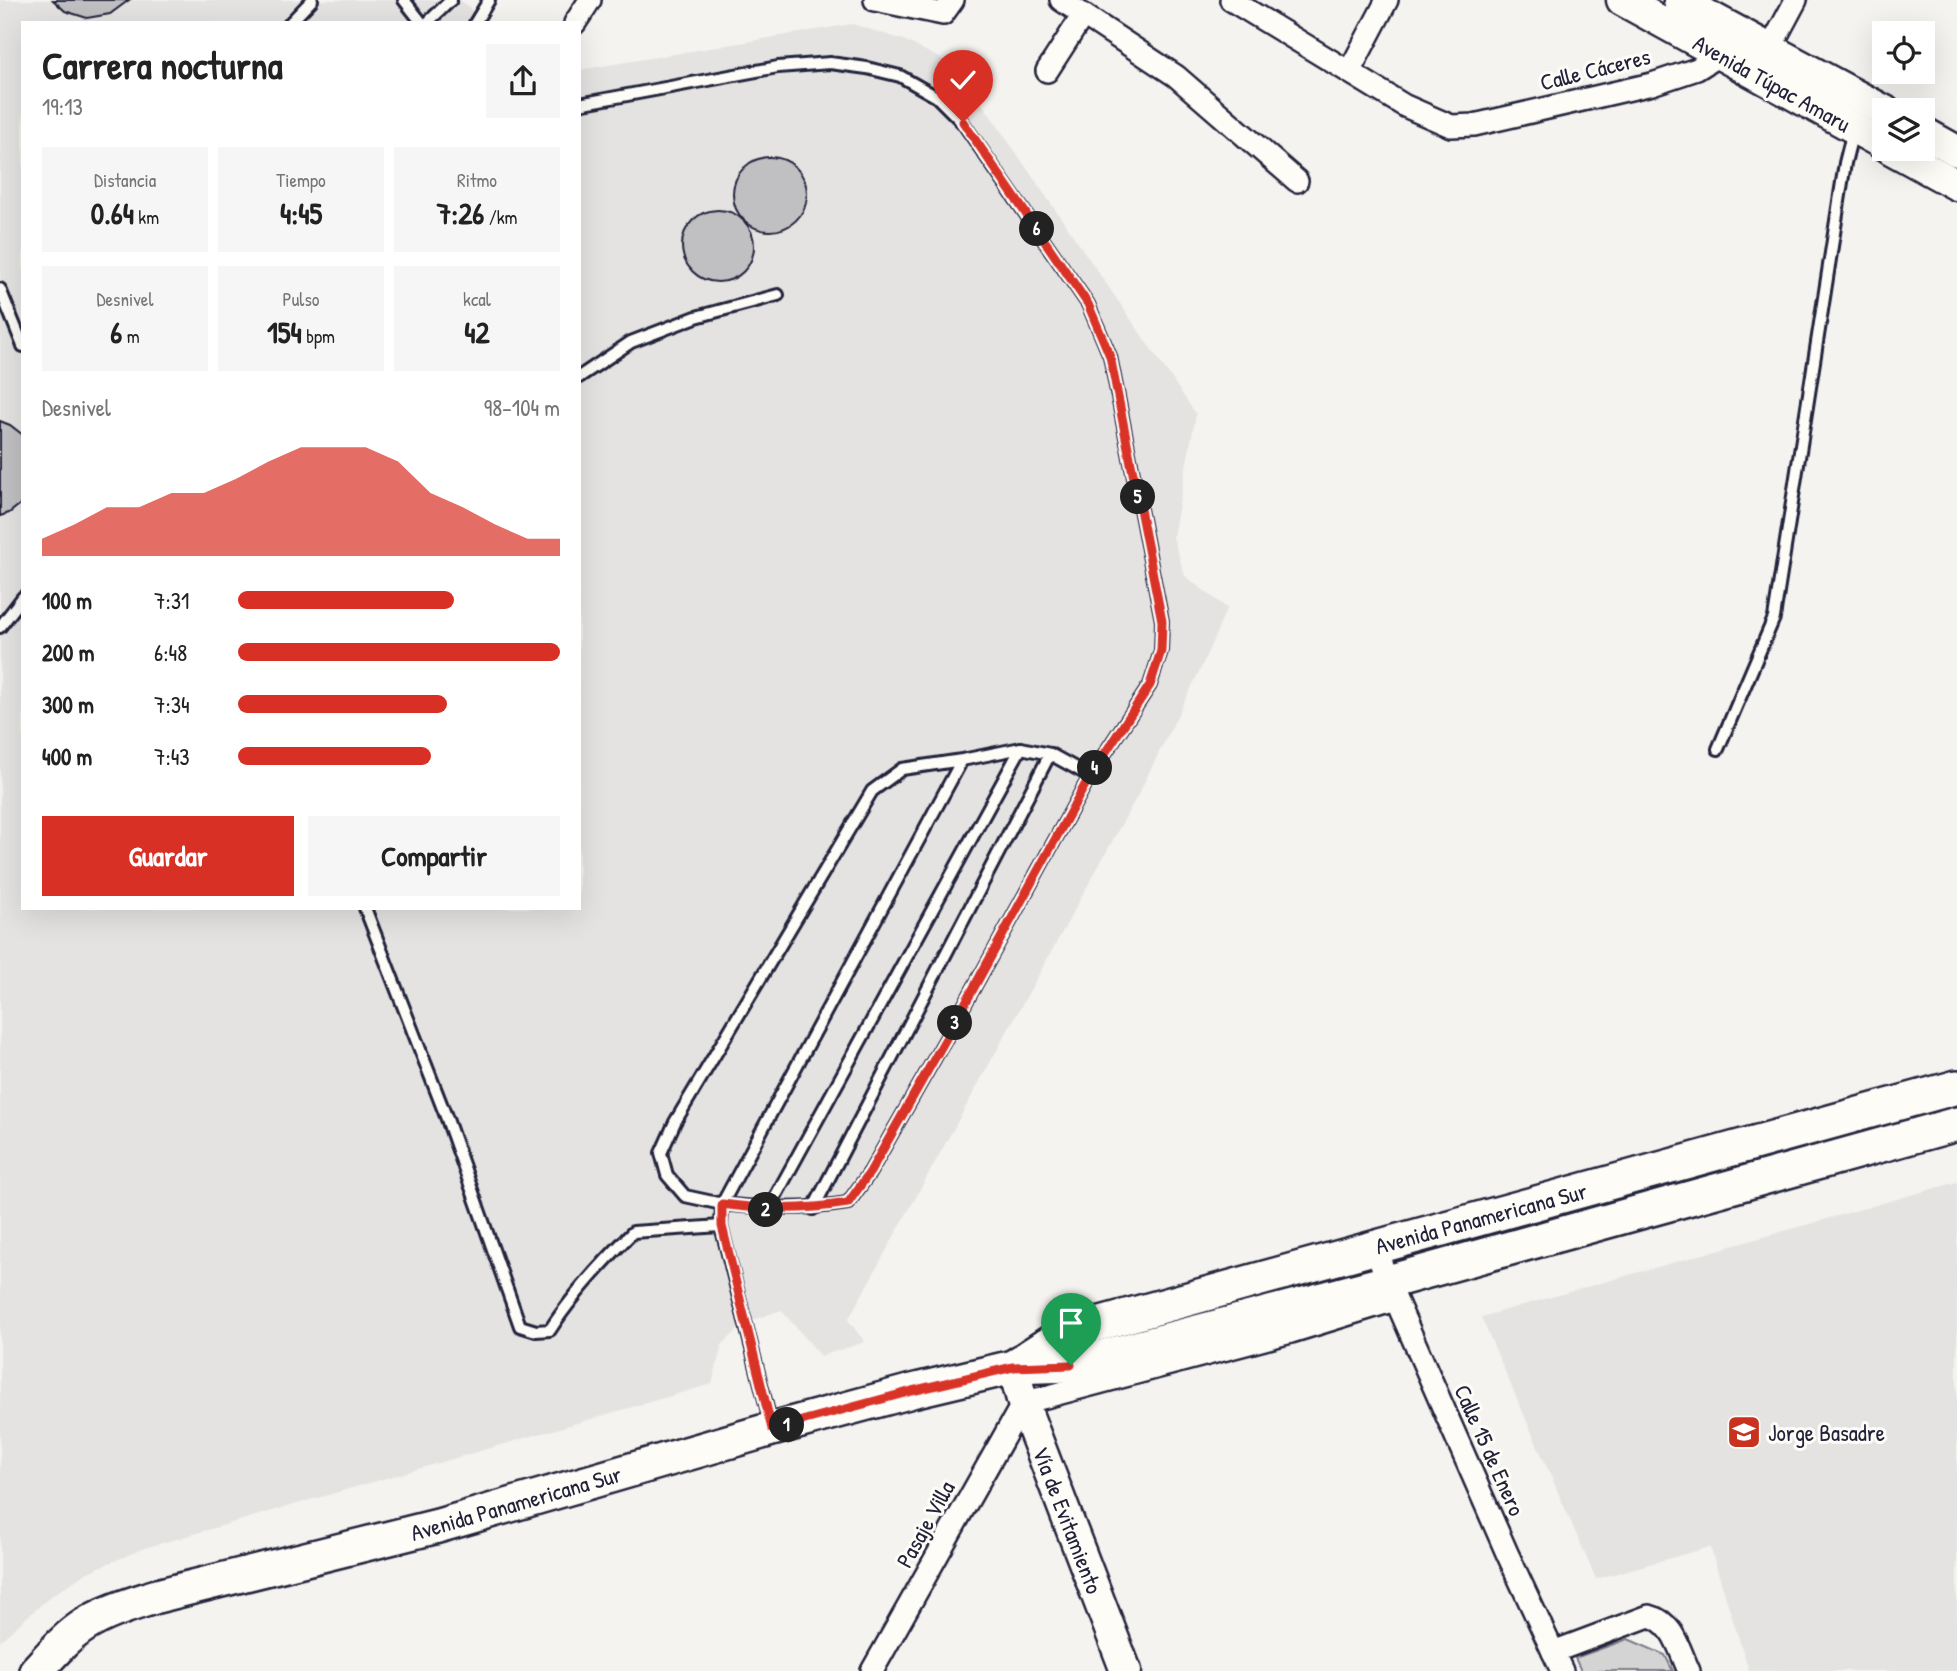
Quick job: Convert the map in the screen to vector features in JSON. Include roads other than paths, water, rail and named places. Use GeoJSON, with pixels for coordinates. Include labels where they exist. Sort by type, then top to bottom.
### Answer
{"type":"FeatureCollection","features":[{"type":"Feature","properties":{"kind":"main road","name":"Avenida Panamericana Sur"},"geometry":{"type":"LineString","coordinates":[[1013,1367],[1065,1333],[1957,1087]]}},
{"type":"Feature","properties":{"kind":"main road","name":"Avenida Panamericana Sur"},"geometry":{"type":"LineString","coordinates":[[36,1671],[85,1625],[115,1610],[157,1596],[438,1527],[912,1391],[1013,1367],[1071,1365],[1392,1291],[1957,1124]]}},
{"type":"Feature","properties":{"kind":"street"},"geometry":{"type":"LineString","coordinates":[[576,21],[590,0]]}},
{"type":"Feature","properties":{"kind":"street"},"geometry":{"type":"LineString","coordinates":[[876,0],[943,14],[953,0]]}},
{"type":"Feature","properties":{"kind":"street"},"geometry":{"type":"LineString","coordinates":[[1061,0],[1176,76],[1297,181]]}},
{"type":"Feature","properties":{"kind":"street"},"geometry":{"type":"LineString","coordinates":[[1231,0],[1349,72],[1387,0]]}},
{"type":"Feature","properties":{"kind":"street","name":"Avenida Túpac Amaru"},"geometry":{"type":"LineString","coordinates":[[1622,0],[1727,43],[1770,49],[1872,104]]}},
{"type":"Feature","properties":{"kind":"street","name":"Avenida Túpac Amaru"},"geometry":{"type":"LineString","coordinates":[[1679,0],[1727,43],[1756,75],[1872,138]]}},
{"type":"Feature","properties":{"kind":"street"},"geometry":{"type":"LineString","coordinates":[[1756,75],[1796,0]]}},
{"type":"Feature","properties":{"kind":"street"},"geometry":{"type":"LineString","coordinates":[[1047,71],[1083,15]]}},
{"type":"Feature","properties":{"kind":"street","name":"Calle Cáceres"},"geometry":{"type":"LineString","coordinates":[[1349,72],[1405,106],[1451,126],[1474,125],[1652,84],[1697,69],[1727,43]]}},
{"type":"Feature","properties":{"kind":"street"},"geometry":{"type":"LineString","coordinates":[[1935,139],[1957,151]]}},
{"type":"Feature","properties":{"kind":"street"},"geometry":{"type":"LineString","coordinates":[[1914,161],[1957,184]]}},
{"type":"Feature","properties":{"kind":"street","name":"Calle 15 de Enero"},"geometry":{"type":"LineString","coordinates":[[1375,1247],[1507,1553],[1558,1661]]}},
{"type":"Feature","properties":{"kind":"street","name":"Avenida Panamericana Sur"},"geometry":{"type":"LineString","coordinates":[[1023,1403],[1291,1332],[1392,1291]]}},
{"type":"Feature","properties":{"kind":"street","name":"Vía de Evitamiento"},"geometry":{"type":"LineString","coordinates":[[1013,1367],[1023,1403],[1126,1671]]}},
{"type":"Feature","properties":{"kind":"street","name":"Pasaje Villa"},"geometry":{"type":"LineString","coordinates":[[872,1671],[1023,1403]]}},
{"type":"Feature","properties":{"kind":"street"},"geometry":{"type":"LineString","coordinates":[[1558,1661],[1649,1616],[1664,1622],[1671,1630],[1689,1671]]}},
{"type":"Feature","properties":{"kind":"lane"},"geometry":{"type":"LineString","coordinates":[[292,21],[312,0]]}},
{"type":"Feature","properties":{"kind":"lane"},"geometry":{"type":"LineString","coordinates":[[404,0],[422,21]]}},
{"type":"Feature","properties":{"kind":"lane"},"geometry":{"type":"LineString","coordinates":[[426,21],[451,0]]}},
{"type":"Feature","properties":{"kind":"lane"},"geometry":{"type":"LineString","coordinates":[[476,21],[489,0]]}},
{"type":"Feature","properties":{"kind":"lane"},"geometry":{"type":"LineString","coordinates":[[581,104],[778,67],[830,63],[900,76],[937,97],[963,122],[1088,304],[1110,356],[1162,621],[1161,651],[1150,685],[1090,776],[949,1033],[870,1172],[848,1203],[813,1209],[768,1210],[685,1196],[667,1175],[662,1153],[675,1122],[872,791],[902,769],[1021,748],[1050,754],[1090,776]]}},
{"type":"Feature","properties":{"kind":"lane"},"geometry":{"type":"LineString","coordinates":[[1718,749],[1774,618],[1845,163],[1854,129]]}},
{"type":"Feature","properties":{"kind":"lane"},"geometry":{"type":"LineString","coordinates":[[0,289],[21,341]]}},
{"type":"Feature","properties":{"kind":"lane"},"geometry":{"type":"LineString","coordinates":[[581,376],[631,342],[696,317],[778,295]]}},
{"type":"Feature","properties":{"kind":"lane"},"geometry":{"type":"LineString","coordinates":[[0,627],[21,600]]}},
{"type":"Feature","properties":{"kind":"lane"},"geometry":{"type":"LineString","coordinates":[[768,1210],[1021,748]]}},
{"type":"Feature","properties":{"kind":"lane"},"geometry":{"type":"LineString","coordinates":[[813,1209],[1050,754]]}},
{"type":"Feature","properties":{"kind":"lane"},"geometry":{"type":"LineString","coordinates":[[772,1429],[722,1226],[722,1204],[962,760]]}},
{"type":"Feature","properties":{"kind":"lane"},"geometry":{"type":"LineString","coordinates":[[366,910],[447,1119],[520,1326],[536,1331],[550,1330],[565,1307],[633,1232],[722,1226]]}},
{"type":"Feature","properties":{"kind":"place","name":"Jorge Basadre"},"geometry":{"type":"Point","coordinates":[1744,1432]}}]}
